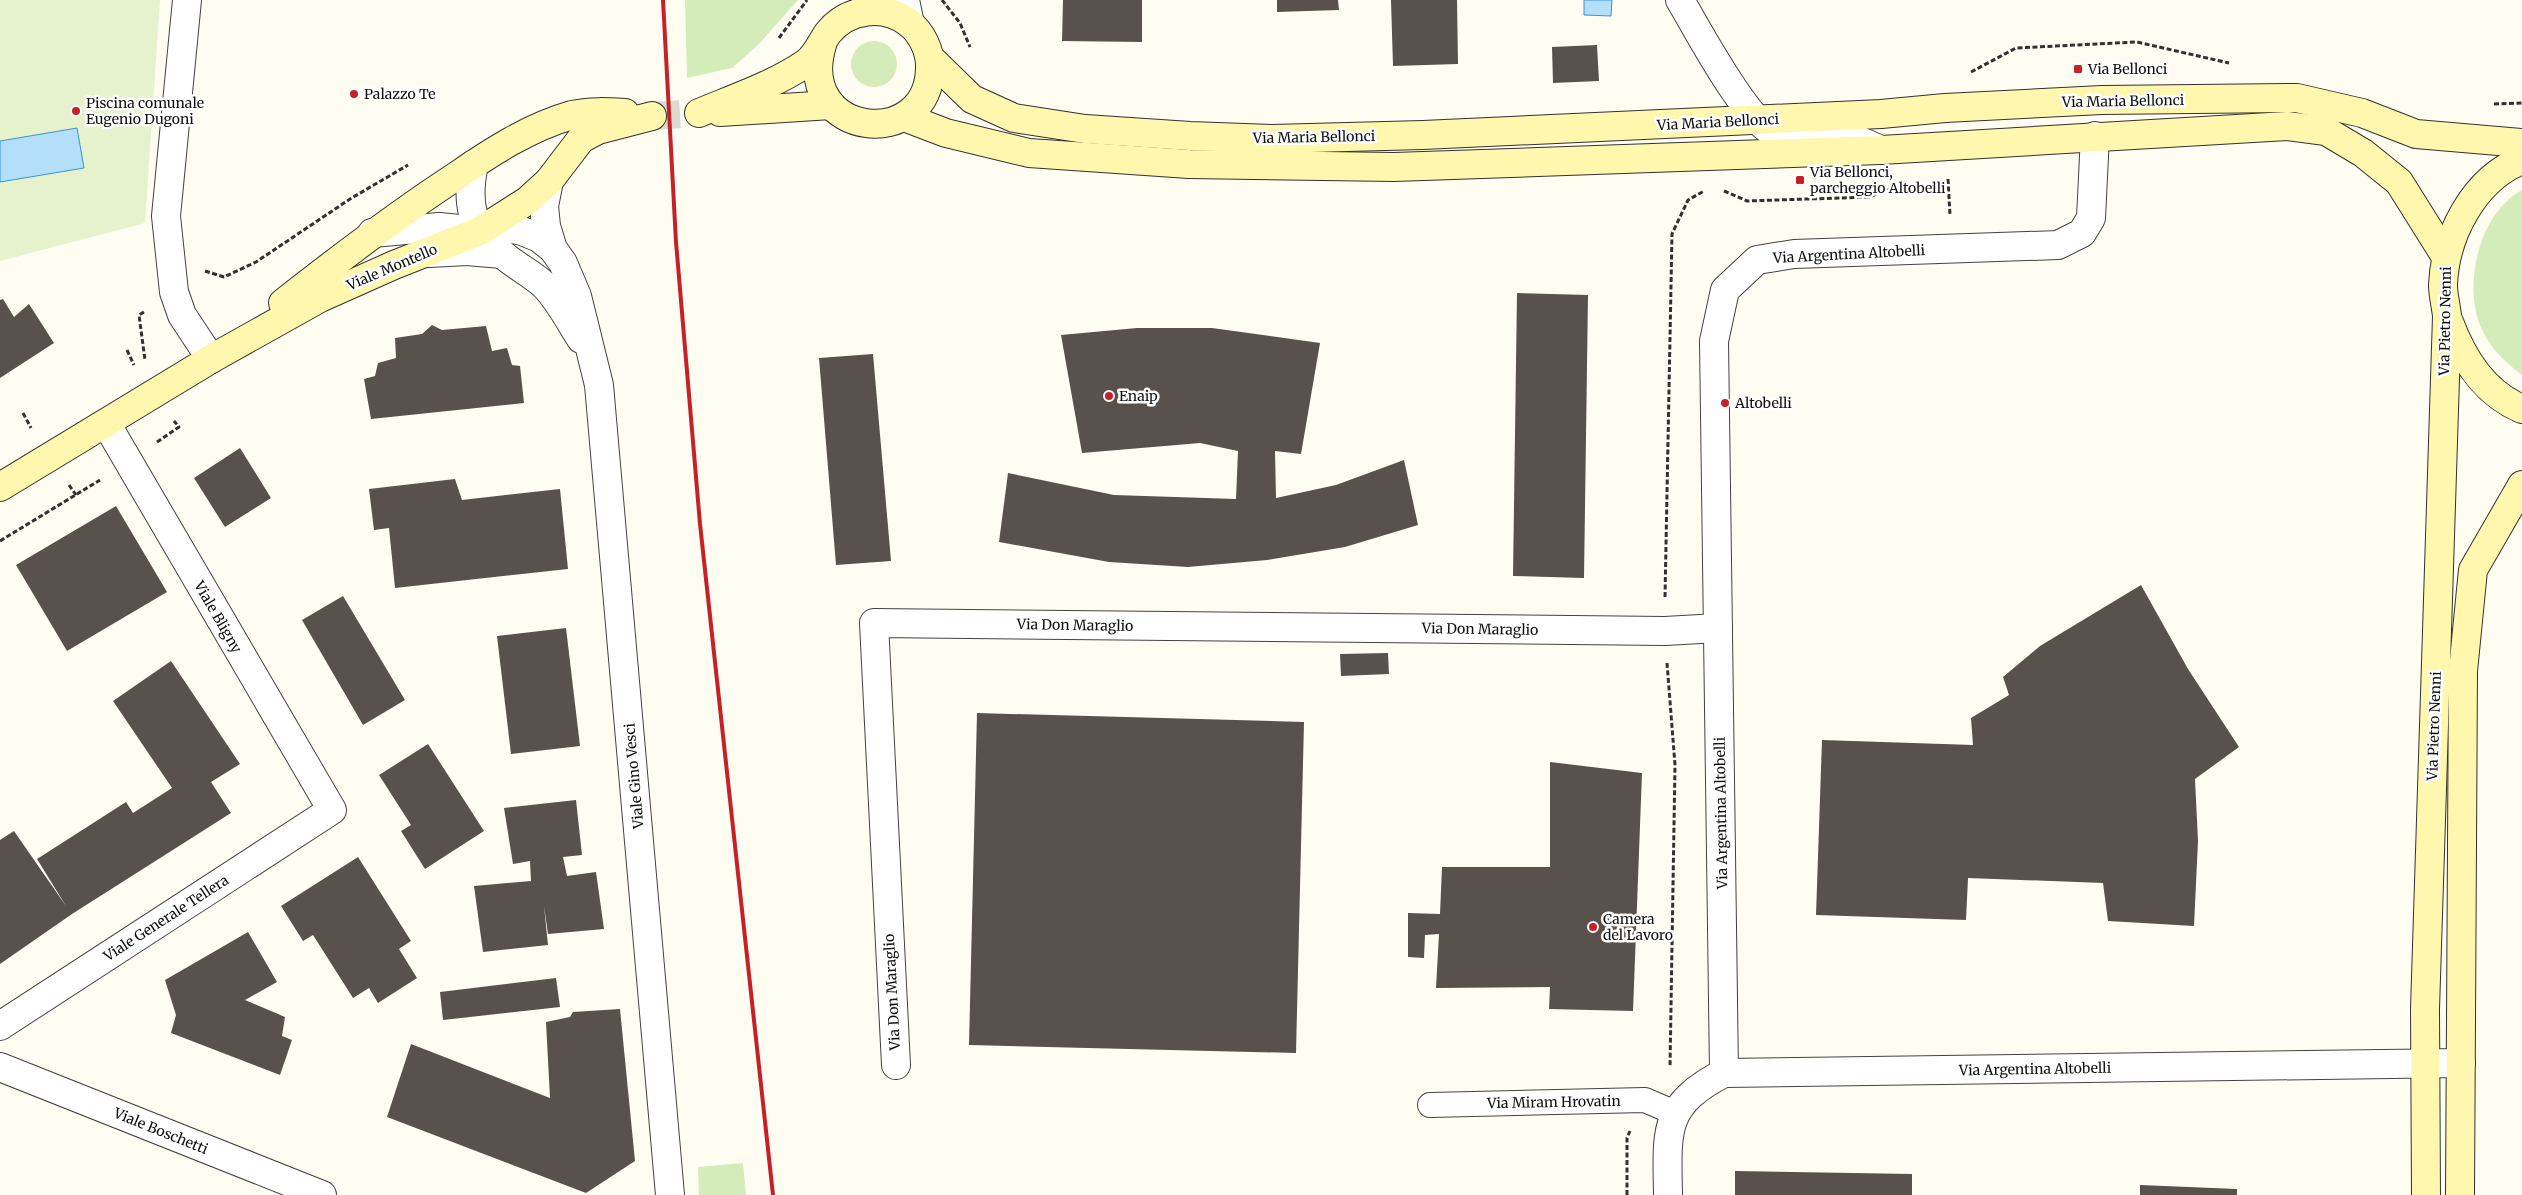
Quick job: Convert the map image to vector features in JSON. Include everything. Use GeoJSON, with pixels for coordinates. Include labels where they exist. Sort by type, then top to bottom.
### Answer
{"type":"FeatureCollection","features":[{"type":"Feature","properties":{"kind":"street"},"geometry":{"type":"LineString","coordinates":[[187,0],[166,216],[174,292],[182,315],[211,359]]}},
{"type":"Feature","properties":{"kind":"street"},"geometry":{"type":"LineString","coordinates":[[1680,0],[1755,119],[1775,134],[1781,136],[1840,134],[1881,150]]}},
{"type":"Feature","properties":{"kind":"street","name":"Via Maria Bellonci"},"geometry":{"type":"LineString","coordinates":[[822,45],[817,60],[818,78],[822,93],[830,105],[852,121],[875,125],[887,124],[904,117],[923,97],[930,75],[930,58],[908,12],[892,14],[850,8],[807,62],[769,83],[700,113],[830,105]]}},
{"type":"Feature","properties":{"kind":"street","name":"Via Maria Bellonci"},"geometry":{"type":"LineString","coordinates":[[930,58],[972,99],[1014,118],[1094,130],[1272,139],[1581,128],[1881,114],[1945,108],[2102,100],[2297,98],[2362,113],[2416,134],[2522,143]]}},
{"type":"Feature","properties":{"kind":"street","name":"Viale Montello"},"geometry":{"type":"LineString","coordinates":[[211,359],[372,233],[474,164],[532,130],[573,115],[591,112],[652,116],[598,130],[581,139],[549,181]]}},
{"type":"Feature","properties":{"kind":"street","name":"Via Maria Bellonci"},"geometry":{"type":"LineString","coordinates":[[904,117],[946,133],[1029,153],[1190,164],[1394,167],[1881,150],[1948,157],[2095,136],[2287,126],[2326,131],[2364,153],[2399,182],[2430,228],[2446,257]]}},
{"type":"Feature","properties":{"kind":"street","name":"Via Argentina Altobelli"},"geometry":{"type":"LineString","coordinates":[[2095,136],[2091,218],[2082,233],[2058,245],[1794,254],[1757,260],[1725,290],[1714,341],[1724,1073],[2461,1063]]}},
{"type":"Feature","properties":{"kind":"street","name":"Via Pietro Nenni"},"geometry":{"type":"LineString","coordinates":[[2426,1195],[2425,1000],[2447,316],[2443,286],[2446,257],[2457,224],[2476,196],[2495,177],[2522,160]]}},
{"type":"Feature","properties":{"kind":"street","name":"Viale Gino Vesci"},"geometry":{"type":"LineString","coordinates":[[474,164],[469,188],[471,205],[480,231],[502,254],[518,264],[545,286],[594,357]]}},
{"type":"Feature","properties":{"kind":"street"},"geometry":{"type":"LineString","coordinates":[[480,231],[527,201],[549,181]]}},
{"type":"Feature","properties":{"kind":"street","name":"Viale Gino Vesci"},"geometry":{"type":"LineString","coordinates":[[549,181],[545,213],[546,226],[553,249]]}},
{"type":"Feature","properties":{"kind":"street","name":"Viale Montello"},"geometry":{"type":"LineString","coordinates":[[372,233],[439,228],[480,231]]}},
{"type":"Feature","properties":{"kind":"street","name":"Viale Gino Vesci"},"geometry":{"type":"LineString","coordinates":[[480,231],[509,228],[522,231],[539,238],[553,249],[563,263],[577,296],[594,357],[599,385],[670,1195]]}},
{"type":"Feature","properties":{"kind":"street","name":"Viale Montello"},"geometry":{"type":"LineString","coordinates":[[0,487],[211,359],[320,298],[480,231]]}},
{"type":"Feature","properties":{"kind":"street","name":"Viale Gino Vesci"},"geometry":{"type":"LineString","coordinates":[[423,254],[467,251],[502,254]]}},
{"type":"Feature","properties":{"kind":"street"},"geometry":{"type":"LineString","coordinates":[[2447,316],[2458,345],[2474,372],[2493,392],[2522,410]]}},
{"type":"Feature","properties":{"kind":"street","name":"Viale Bligny"},"geometry":{"type":"LineString","coordinates":[[106,422],[127,462],[332,810]]}},
{"type":"Feature","properties":{"kind":"street","name":"Via Pietro Nenni"},"geometry":{"type":"LineString","coordinates":[[2460,1195],[2463,670],[2474,570],[2522,485]]}},
{"type":"Feature","properties":{"kind":"street","name":"Via Don Maraglio"},"geometry":{"type":"LineString","coordinates":[[896,1065],[874,623],[1665,631],[1718,628]]}},
{"type":"Feature","properties":{"kind":"street","name":"Viale Generale Tellera"},"geometry":{"type":"LineString","coordinates":[[0,1026],[332,810]]}},
{"type":"Feature","properties":{"kind":"street","name":"Viale Boschetti"},"geometry":{"type":"LineString","coordinates":[[0,1067],[322,1195]]}},
{"type":"Feature","properties":{"kind":"street"},"geometry":{"type":"LineString","coordinates":[[1668,1195],[1667,1142],[1675,1113],[1699,1086],[1724,1073]]}},
{"type":"Feature","properties":{"kind":"lane","name":"Via Miram Hrovatin"},"geometry":{"type":"LineString","coordinates":[[1430,1106],[1645,1100],[1675,1113]]}},
{"type":"Feature","properties":{"kind":"path"},"geometry":{"type":"LineString","coordinates":[[942,0],[960,23],[971,50]]}},
{"type":"Feature","properties":{"kind":"path"},"geometry":{"type":"LineString","coordinates":[[1948,157],[1952,249]]}},
{"type":"Feature","properties":{"kind":"path"},"geometry":{"type":"LineString","coordinates":[[1715,190],[1723,190],[1747,201],[1869,197],[1913,181]]}},
{"type":"Feature","properties":{"kind":"path"},"geometry":{"type":"LineString","coordinates":[[1627,1195],[1627,1138],[1645,1100],[1670,1066],[1675,765],[1665,631],[1672,234],[1688,200],[1707,189]]}},
{"type":"Feature","properties":{"kind":"path"},"geometry":{"type":"LineString","coordinates":[[141,366],[145,360],[139,315],[174,292]]}},
{"type":"Feature","properties":{"kind":"path"},"geometry":{"type":"LineString","coordinates":[[127,350],[137,371]]}},
{"type":"Feature","properties":{"kind":"path"},"geometry":{"type":"LineString","coordinates":[[23,412],[33,432]]}},
{"type":"Feature","properties":{"kind":"path"},"geometry":{"type":"LineString","coordinates":[[0,541],[127,462],[179,427]]}},
{"type":"Feature","properties":{"kind":"green space","name":"Piscina comunale Eugenio Dugoni"},"geometry":{"type":"Polygon","coordinates":[[[0,0],[160,0],[145,223],[0,261],[0,0]]]}},
{"type":"Feature","properties":{"kind":"green space"},"geometry":{"type":"Polygon","coordinates":[[[685,0],[798,0],[758,45],[732,68],[687,78],[685,0]]]}},
{"type":"Feature","properties":{"kind":"green space"},"geometry":{"type":"Polygon","coordinates":[[[870,41],[878,41],[887,45],[893,51],[897,64],[893,77],[887,83],[878,87],[870,87],[861,83],[855,77],[851,68],[851,60],[855,51],[861,45],[870,41]]]}},
{"type":"Feature","properties":{"kind":"green space"},"geometry":{"type":"Polygon","coordinates":[[[2522,190],[2522,375],[2499,355],[2482,330],[2476,313],[2474,273],[2478,253],[2494,216],[2507,201],[2522,190]]]}},
{"type":"Feature","properties":{"kind":"green space"},"geometry":{"type":"Polygon","coordinates":[[[743,1163],[746,1195],[699,1195],[698,1167],[743,1163]]]}},
{"type":"Feature","properties":{"kind":"water"},"geometry":{"type":"Polygon","coordinates":[[[1584,0],[1612,0],[1611,16],[1584,15],[1584,0]]]}},
{"type":"Feature","properties":{"kind":"water"},"geometry":{"type":"Polygon","coordinates":[[[77,128],[84,168],[0,182],[0,141],[77,128]]]}},
{"type":"Feature","properties":{"kind":"building"},"geometry":{"type":"Polygon","coordinates":[[[1063,0],[1142,0],[1142,42],[1062,41],[1063,0]]]}},
{"type":"Feature","properties":{"kind":"building"},"geometry":{"type":"Polygon","coordinates":[[[1277,0],[1338,0],[1339,10],[1277,12],[1277,0]]]}},
{"type":"Feature","properties":{"kind":"building"},"geometry":{"type":"Polygon","coordinates":[[[1391,0],[1457,0],[1458,64],[1393,66],[1391,0]]]}},
{"type":"Feature","properties":{"kind":"building"},"geometry":{"type":"Polygon","coordinates":[[[1597,45],[1599,81],[1553,83],[1552,47],[1597,45]]]}},
{"type":"Feature","properties":{"kind":"building"},"geometry":{"type":"Polygon","coordinates":[[[1517,293],[1588,295],[1584,578],[1513,576],[1517,293]]]}},
{"type":"Feature","properties":{"kind":"building"},"geometry":{"type":"Polygon","coordinates":[[[3,299],[14,317],[29,304],[54,343],[0,378],[0,300],[3,299]]]}},
{"type":"Feature","properties":{"kind":"building"},"geometry":{"type":"Polygon","coordinates":[[[432,325],[442,330],[486,326],[492,351],[507,348],[512,365],[520,366],[524,403],[371,419],[364,379],[375,376],[378,363],[396,358],[395,338],[422,334],[432,325]]]}},
{"type":"Feature","properties":{"kind":"building"},"geometry":{"type":"Polygon","coordinates":[[[1137,328],[1212,328],[1320,343],[1301,454],[1275,451],[1276,498],[1336,485],[1404,460],[1418,525],[1345,547],[1267,560],[1188,567],[1109,562],[999,542],[1008,473],[1114,495],[1236,499],[1238,451],[1200,443],[1082,453],[1061,335],[1137,328]]]}},
{"type":"Feature","properties":{"kind":"building"},"geometry":{"type":"Polygon","coordinates":[[[873,354],[891,561],[836,565],[819,358],[873,354]]]}},
{"type":"Feature","properties":{"kind":"building"},"geometry":{"type":"Polygon","coordinates":[[[240,448],[271,498],[225,527],[194,478],[240,448]]]}},
{"type":"Feature","properties":{"kind":"building"},"geometry":{"type":"Polygon","coordinates":[[[455,479],[462,500],[560,489],[568,569],[395,588],[389,528],[374,530],[369,489],[455,479]]]}},
{"type":"Feature","properties":{"kind":"building"},"geometry":{"type":"Polygon","coordinates":[[[116,506],[167,592],[67,651],[16,565],[116,506]]]}},
{"type":"Feature","properties":{"kind":"building"},"geometry":{"type":"Polygon","coordinates":[[[2141,585],[2188,669],[2239,747],[2195,779],[2198,841],[2194,926],[2108,921],[2103,883],[1968,878],[1966,920],[1816,915],[1822,740],[1973,745],[1971,718],[2009,695],[2003,677],[2040,646],[2141,585]]]}},
{"type":"Feature","properties":{"kind":"building"},"geometry":{"type":"Polygon","coordinates":[[[343,596],[405,700],[363,725],[302,620],[343,596]]]}},
{"type":"Feature","properties":{"kind":"building"},"geometry":{"type":"Polygon","coordinates":[[[566,628],[580,746],[511,754],[497,636],[566,628]]]}},
{"type":"Feature","properties":{"kind":"building"},"geometry":{"type":"Polygon","coordinates":[[[1388,653],[1389,674],[1341,676],[1340,654],[1388,653]]]}},
{"type":"Feature","properties":{"kind":"building"},"geometry":{"type":"Polygon","coordinates":[[[171,661],[240,764],[211,782],[231,813],[72,914],[0,964],[0,840],[14,831],[66,906],[37,859],[126,802],[133,813],[172,788],[113,701],[171,661]]]}},
{"type":"Feature","properties":{"kind":"building"},"geometry":{"type":"Polygon","coordinates":[[[977,713],[1304,722],[1296,1053],[969,1045],[977,713]]]}},
{"type":"Feature","properties":{"kind":"building"},"geometry":{"type":"Polygon","coordinates":[[[428,744],[484,831],[425,869],[401,831],[411,825],[379,775],[428,744]]]}},
{"type":"Feature","properties":{"kind":"building"},"geometry":{"type":"Polygon","coordinates":[[[1550,762],[1642,773],[1633,1011],[1549,1009],[1550,987],[1436,988],[1439,934],[1425,935],[1424,958],[1408,957],[1408,913],[1440,914],[1442,867],[1550,867],[1550,762]]]}},
{"type":"Feature","properties":{"kind":"building"},"geometry":{"type":"Polygon","coordinates":[[[576,800],[582,855],[563,857],[567,876],[596,872],[604,929],[548,934],[544,906],[548,945],[483,952],[474,886],[531,881],[530,861],[513,864],[504,808],[576,800]]]}},
{"type":"Feature","properties":{"kind":"building"},"geometry":{"type":"Polygon","coordinates":[[[358,857],[411,941],[399,949],[417,978],[378,1003],[369,988],[353,998],[313,935],[303,941],[281,906],[358,857]]]}},
{"type":"Feature","properties":{"kind":"building"},"geometry":{"type":"Polygon","coordinates":[[[248,932],[277,982],[245,1000],[285,1017],[282,1036],[292,1040],[280,1075],[171,1033],[176,1015],[165,980],[248,932]]]}},
{"type":"Feature","properties":{"kind":"building"},"geometry":{"type":"Polygon","coordinates":[[[556,978],[560,1007],[443,1020],[440,992],[556,978]]]}},
{"type":"Feature","properties":{"kind":"building"},"geometry":{"type":"Polygon","coordinates":[[[620,1009],[635,1161],[586,1193],[387,1117],[411,1044],[550,1098],[546,1022],[570,1017],[573,1012],[620,1009]]]}},
{"type":"Feature","properties":{"kind":"building"},"geometry":{"type":"Polygon","coordinates":[[[1735,1171],[1912,1174],[1912,1195],[1735,1195],[1735,1171]]]}},
{"type":"Feature","properties":{"kind":"building"},"geometry":{"type":"Polygon","coordinates":[[[2140,1185],[2237,1189],[2237,1195],[2140,1195],[2140,1185]]]}},
{"type":"Feature","properties":{"kind":"tunnel"},"geometry":{"type":"LineString","coordinates":[[652,116],[699,113]]}},
{"type":"Feature","properties":{"kind":"railway"},"geometry":{"type":"LineString","coordinates":[[663,0],[676,242],[700,524],[773,1195]]}},
{"type":"Feature","properties":{"kind":"place","name":"Via Bellonci"},"geometry":{"type":"Point","coordinates":[2078,69]}},
{"type":"Feature","properties":{"kind":"place","name":"Palazzo Te"},"geometry":{"type":"Point","coordinates":[354,94]}},
{"type":"Feature","properties":{"kind":"place","name":"Piscina comunale Eugenio Dugoni"},"geometry":{"type":"Point","coordinates":[76,111]}},
{"type":"Feature","properties":{"kind":"place","name":"Via Bellonci, parcheggio Altobelli"},"geometry":{"type":"Point","coordinates":[1800,180]}},
{"type":"Feature","properties":{"kind":"place","name":"Enaip"},"geometry":{"type":"Point","coordinates":[1109,396]}},
{"type":"Feature","properties":{"kind":"place","name":"Altobelli"},"geometry":{"type":"Point","coordinates":[1725,403]}},
{"type":"Feature","properties":{"kind":"place","name":"Camera del Lavoro"},"geometry":{"type":"Point","coordinates":[1593,927]}}]}
